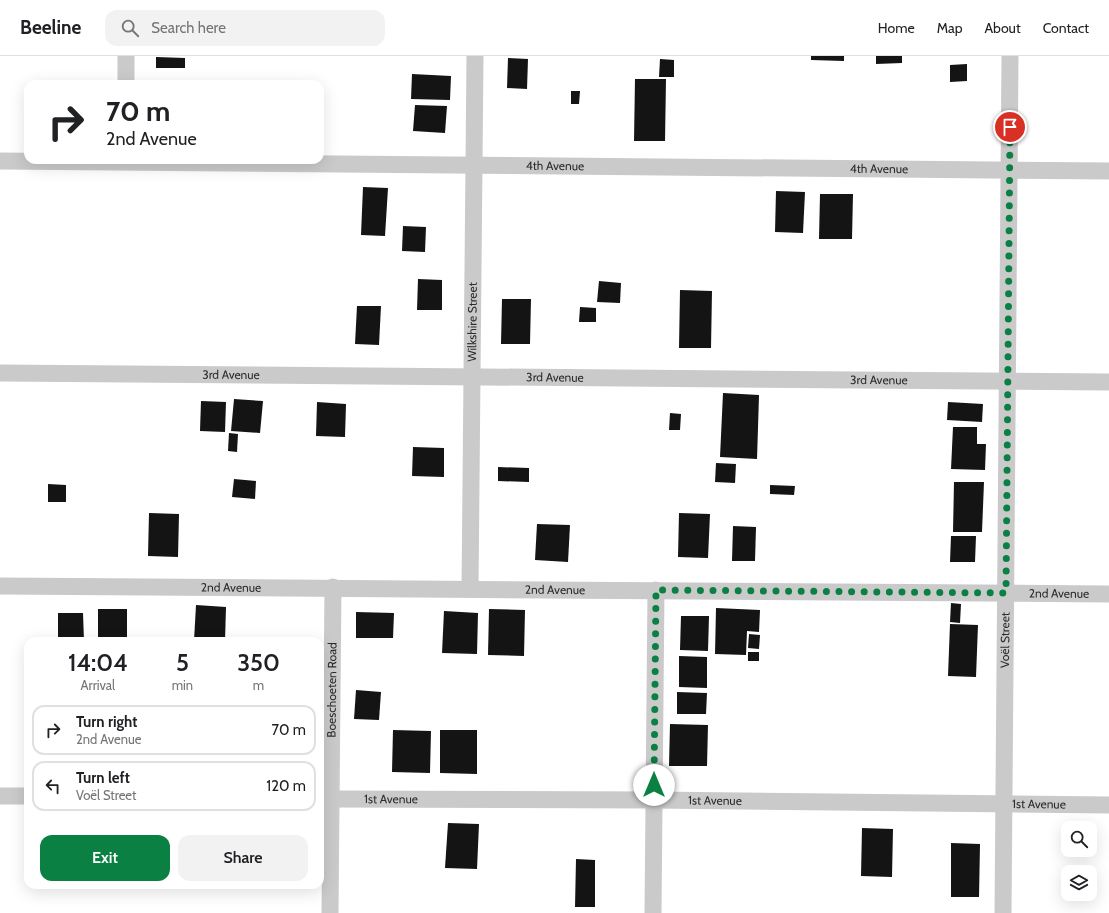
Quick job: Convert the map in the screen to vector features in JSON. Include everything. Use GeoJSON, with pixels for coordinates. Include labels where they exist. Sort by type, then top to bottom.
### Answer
{"type":"FeatureCollection","features":[{"type":"Feature","properties":{"kind":"street"},"geometry":{"type":"LineString","coordinates":[[126,56],[126,80]]}},
{"type":"Feature","properties":{"kind":"street","name":"Wilkshire Street"},"geometry":{"type":"LineString","coordinates":[[470,589],[475,56]]}},
{"type":"Feature","properties":{"kind":"street","name":"Voël Street"},"geometry":{"type":"LineString","coordinates":[[1003,913],[1010,56]]}},
{"type":"Feature","properties":{"kind":"street","name":"4th Avenue"},"geometry":{"type":"LineString","coordinates":[[0,161],[24,161]]}},
{"type":"Feature","properties":{"kind":"street","name":"4th Avenue"},"geometry":{"type":"LineString","coordinates":[[324,163],[1109,171]]}},
{"type":"Feature","properties":{"kind":"street","name":"3rd Avenue"},"geometry":{"type":"LineString","coordinates":[[0,373],[1109,382]]}},
{"type":"Feature","properties":{"kind":"street","name":"2nd Avenue"},"geometry":{"type":"LineString","coordinates":[[0,586],[333,587],[1109,594]]}},
{"type":"Feature","properties":{"kind":"street","name":"Boeschoeten Road"},"geometry":{"type":"LineString","coordinates":[[330,913],[325,800],[333,587]]}},
{"type":"Feature","properties":{"kind":"street"},"geometry":{"type":"LineString","coordinates":[[653,913],[656,590]]}},
{"type":"Feature","properties":{"kind":"street"},"geometry":{"type":"LineString","coordinates":[[0,796],[24,796]]}},
{"type":"Feature","properties":{"kind":"street","name":"1st Avenue"},"geometry":{"type":"LineString","coordinates":[[325,800],[654,800],[1109,805]]}},
{"type":"Feature","properties":{"kind":"building"},"geometry":{"type":"Polygon","coordinates":[[[811,56],[844,56],[844,61],[811,60],[811,56]]]}},
{"type":"Feature","properties":{"kind":"building"},"geometry":{"type":"Polygon","coordinates":[[[876,56],[902,56],[902,63],[876,64],[876,56]]]}},
{"type":"Feature","properties":{"kind":"building"},"geometry":{"type":"Polygon","coordinates":[[[156,57],[185,58],[185,68],[156,68],[156,57]]]}},
{"type":"Feature","properties":{"kind":"building"},"geometry":{"type":"Polygon","coordinates":[[[508,58],[528,59],[527,89],[507,88],[508,58]]]}},
{"type":"Feature","properties":{"kind":"building"},"geometry":{"type":"Polygon","coordinates":[[[660,59],[674,60],[674,77],[659,77],[660,59]]]}},
{"type":"Feature","properties":{"kind":"building"},"geometry":{"type":"Polygon","coordinates":[[[967,64],[967,81],[950,82],[950,65],[967,64]]]}},
{"type":"Feature","properties":{"kind":"building"},"geometry":{"type":"Polygon","coordinates":[[[412,74],[451,76],[450,100],[411,99],[412,74]]]}},
{"type":"Feature","properties":{"kind":"building"},"geometry":{"type":"Polygon","coordinates":[[[635,79],[666,79],[665,141],[634,141],[635,79]]]}},
{"type":"Feature","properties":{"kind":"building"},"geometry":{"type":"Polygon","coordinates":[[[571,91],[580,91],[579,104],[571,104],[571,91]]]}},
{"type":"Feature","properties":{"kind":"building"},"geometry":{"type":"Polygon","coordinates":[[[415,105],[447,106],[445,133],[413,131],[415,105]]]}},
{"type":"Feature","properties":{"kind":"building"},"geometry":{"type":"Polygon","coordinates":[[[363,187],[388,188],[385,236],[361,235],[363,187]]]}},
{"type":"Feature","properties":{"kind":"building"},"geometry":{"type":"Polygon","coordinates":[[[776,191],[805,192],[803,233],[775,232],[776,191]]]}},
{"type":"Feature","properties":{"kind":"building"},"geometry":{"type":"Polygon","coordinates":[[[820,194],[853,194],[852,239],[819,239],[820,194]]]}},
{"type":"Feature","properties":{"kind":"building"},"geometry":{"type":"Polygon","coordinates":[[[403,226],[426,227],[425,252],[402,251],[403,226]]]}},
{"type":"Feature","properties":{"kind":"building"},"geometry":{"type":"Polygon","coordinates":[[[418,279],[442,280],[442,310],[417,310],[418,279]]]}},
{"type":"Feature","properties":{"kind":"building"},"geometry":{"type":"Polygon","coordinates":[[[599,281],[621,283],[620,303],[597,302],[599,281]]]}},
{"type":"Feature","properties":{"kind":"building"},"geometry":{"type":"Polygon","coordinates":[[[680,290],[712,291],[711,348],[679,348],[680,290]]]}},
{"type":"Feature","properties":{"kind":"building"},"geometry":{"type":"Polygon","coordinates":[[[502,299],[531,299],[530,344],[501,344],[502,299]]]}},
{"type":"Feature","properties":{"kind":"building"},"geometry":{"type":"Polygon","coordinates":[[[357,306],[381,306],[379,345],[355,344],[357,306]]]}},
{"type":"Feature","properties":{"kind":"building"},"geometry":{"type":"Polygon","coordinates":[[[580,307],[596,308],[596,322],[579,322],[580,307]]]}},
{"type":"Feature","properties":{"kind":"building"},"geometry":{"type":"Polygon","coordinates":[[[723,393],[759,395],[757,459],[720,457],[723,393]]]}},
{"type":"Feature","properties":{"kind":"building"},"geometry":{"type":"Polygon","coordinates":[[[234,399],[263,401],[260,433],[231,431],[234,399]]]}},
{"type":"Feature","properties":{"kind":"building"},"geometry":{"type":"Polygon","coordinates":[[[201,401],[226,402],[225,432],[200,431],[201,401]]]}},
{"type":"Feature","properties":{"kind":"building"},"geometry":{"type":"Polygon","coordinates":[[[317,402],[346,404],[345,437],[316,436],[317,402]]]}},
{"type":"Feature","properties":{"kind":"building"},"geometry":{"type":"Polygon","coordinates":[[[948,402],[983,404],[982,422],[947,420],[948,402]]]}},
{"type":"Feature","properties":{"kind":"building"},"geometry":{"type":"Polygon","coordinates":[[[670,413],[681,414],[680,430],[669,430],[670,413]]]}},
{"type":"Feature","properties":{"kind":"building"},"geometry":{"type":"Polygon","coordinates":[[[953,427],[977,427],[977,444],[986,444],[985,470],[951,469],[953,427]]]}},
{"type":"Feature","properties":{"kind":"building"},"geometry":{"type":"Polygon","coordinates":[[[229,433],[238,434],[237,452],[228,451],[229,433]]]}},
{"type":"Feature","properties":{"kind":"building"},"geometry":{"type":"Polygon","coordinates":[[[413,447],[444,448],[444,477],[412,476],[413,447]]]}},
{"type":"Feature","properties":{"kind":"building"},"geometry":{"type":"Polygon","coordinates":[[[716,463],[736,464],[735,483],[715,482],[716,463]]]}},
{"type":"Feature","properties":{"kind":"building"},"geometry":{"type":"Polygon","coordinates":[[[498,467],[529,468],[529,482],[498,481],[498,467]]]}},
{"type":"Feature","properties":{"kind":"building"},"geometry":{"type":"Polygon","coordinates":[[[234,479],[256,481],[255,499],[232,497],[234,479]]]}},
{"type":"Feature","properties":{"kind":"building"},"geometry":{"type":"Polygon","coordinates":[[[954,482],[984,482],[982,532],[953,532],[954,482]]]}},
{"type":"Feature","properties":{"kind":"building"},"geometry":{"type":"Polygon","coordinates":[[[48,484],[66,485],[66,502],[48,502],[48,484]]]}},
{"type":"Feature","properties":{"kind":"building"},"geometry":{"type":"Polygon","coordinates":[[[770,485],[795,486],[794,495],[770,494],[770,485]]]}},
{"type":"Feature","properties":{"kind":"building"},"geometry":{"type":"Polygon","coordinates":[[[149,513],[179,514],[178,557],[148,556],[149,513]]]}},
{"type":"Feature","properties":{"kind":"building"},"geometry":{"type":"Polygon","coordinates":[[[679,513],[710,514],[708,558],[678,557],[679,513]]]}},
{"type":"Feature","properties":{"kind":"building"},"geometry":{"type":"Polygon","coordinates":[[[537,524],[570,525],[568,562],[535,560],[537,524]]]}},
{"type":"Feature","properties":{"kind":"building"},"geometry":{"type":"Polygon","coordinates":[[[733,526],[756,527],[755,561],[732,561],[733,526]]]}},
{"type":"Feature","properties":{"kind":"building"},"geometry":{"type":"Polygon","coordinates":[[[951,536],[976,536],[975,562],[950,562],[951,536]]]}},
{"type":"Feature","properties":{"kind":"building"},"geometry":{"type":"Polygon","coordinates":[[[951,603],[961,604],[960,623],[950,622],[951,603]]]}},
{"type":"Feature","properties":{"kind":"building"},"geometry":{"type":"Polygon","coordinates":[[[196,605],[226,607],[225,637],[194,637],[196,605]]]}},
{"type":"Feature","properties":{"kind":"building"},"geometry":{"type":"Polygon","coordinates":[[[716,608],[760,610],[759,632],[747,631],[746,655],[715,654],[716,608]]]}},
{"type":"Feature","properties":{"kind":"building"},"geometry":{"type":"Polygon","coordinates":[[[98,609],[127,609],[127,637],[98,637],[98,609]]]}},
{"type":"Feature","properties":{"kind":"building"},"geometry":{"type":"Polygon","coordinates":[[[489,609],[525,610],[524,656],[488,655],[489,609]]]}},
{"type":"Feature","properties":{"kind":"building"},"geometry":{"type":"Polygon","coordinates":[[[444,611],[478,613],[477,654],[442,653],[444,611]]]}},
{"type":"Feature","properties":{"kind":"building"},"geometry":{"type":"Polygon","coordinates":[[[356,612],[394,613],[393,638],[356,638],[356,612]]]}},
{"type":"Feature","properties":{"kind":"building"},"geometry":{"type":"Polygon","coordinates":[[[58,613],[83,613],[84,637],[58,637],[58,613]]]}},
{"type":"Feature","properties":{"kind":"building"},"geometry":{"type":"Polygon","coordinates":[[[681,616],[709,616],[708,651],[680,650],[681,616]]]}},
{"type":"Feature","properties":{"kind":"building"},"geometry":{"type":"Polygon","coordinates":[[[950,624],[978,625],[976,677],[948,676],[950,624]]]}},
{"type":"Feature","properties":{"kind":"building"},"geometry":{"type":"Polygon","coordinates":[[[749,634],[760,635],[759,649],[748,648],[749,634]]]}},
{"type":"Feature","properties":{"kind":"building"},"geometry":{"type":"Polygon","coordinates":[[[748,652],[759,652],[759,661],[748,661],[748,652]]]}},
{"type":"Feature","properties":{"kind":"building"},"geometry":{"type":"Polygon","coordinates":[[[679,656],[707,657],[707,688],[679,687],[679,656]]]}},
{"type":"Feature","properties":{"kind":"building"},"geometry":{"type":"Polygon","coordinates":[[[356,690],[381,692],[379,720],[354,719],[356,690]]]}},
{"type":"Feature","properties":{"kind":"building"},"geometry":{"type":"Polygon","coordinates":[[[677,692],[707,693],[706,714],[677,714],[677,692]]]}},
{"type":"Feature","properties":{"kind":"building"},"geometry":{"type":"Polygon","coordinates":[[[670,724],[708,725],[707,766],[669,766],[670,724]]]}},
{"type":"Feature","properties":{"kind":"building"},"geometry":{"type":"Polygon","coordinates":[[[393,730],[431,731],[430,773],[392,772],[393,730]]]}},
{"type":"Feature","properties":{"kind":"building"},"geometry":{"type":"Polygon","coordinates":[[[440,730],[477,730],[477,774],[440,773],[440,730]]]}},
{"type":"Feature","properties":{"kind":"building"},"geometry":{"type":"Polygon","coordinates":[[[448,823],[479,824],[477,869],[445,868],[448,823]]]}},
{"type":"Feature","properties":{"kind":"building"},"geometry":{"type":"Polygon","coordinates":[[[862,828],[893,829],[892,877],[861,876],[862,828]]]}},
{"type":"Feature","properties":{"kind":"building"},"geometry":{"type":"Polygon","coordinates":[[[951,843],[980,844],[979,897],[951,897],[951,843]]]}},
{"type":"Feature","properties":{"kind":"building"},"geometry":{"type":"Polygon","coordinates":[[[576,859],[595,860],[595,907],[575,907],[576,859]]]}},
{"type":"Feature","properties":{"kind":"route"},"geometry":{"type":"LineString","coordinates":[[654,785],[656,590],[1006,593],[1010,127]]}}]}
